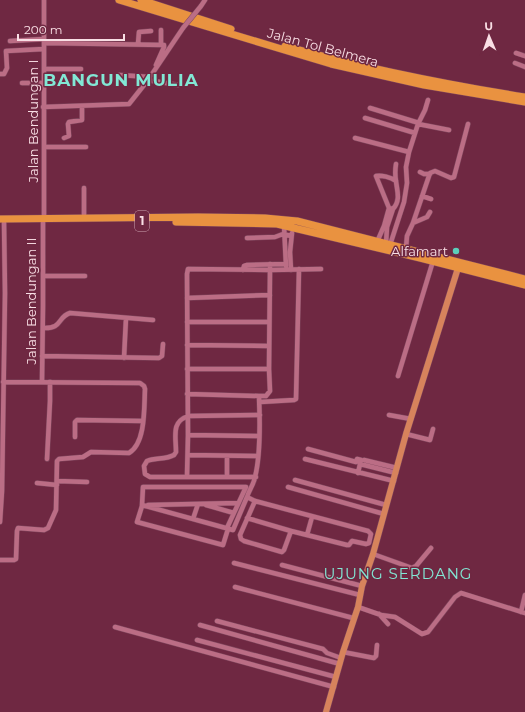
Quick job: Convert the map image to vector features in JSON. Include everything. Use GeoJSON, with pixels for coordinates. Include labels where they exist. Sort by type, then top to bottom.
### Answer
{"type":"FeatureCollection","features":[{"type":"Feature","properties":{"kind":"highway","name":"Jalan Tol Belmera"},"geometry":{"type":"LineString","coordinates":[[119,0],[303,53],[426,80],[525,97]]}},
{"type":"Feature","properties":{"kind":"highway","name":"Jalan Tol Belmera"},"geometry":{"type":"LineString","coordinates":[[141,0],[303,53],[331,64],[424,85],[525,102]]}},
{"type":"Feature","properties":{"kind":"highway","name":"1"},"geometry":{"type":"LineString","coordinates":[[1,221],[84,218],[198,217],[265,218],[297,221],[336,232],[348,238],[525,285]]}},
{"type":"Feature","properties":{"kind":"highway","name":"1"},"geometry":{"type":"LineString","coordinates":[[43,220],[268,223],[294,227],[340,239],[348,238]]}},
{"type":"Feature","properties":{"kind":"highway","name":"1"},"geometry":{"type":"LineString","coordinates":[[358,240],[406,248],[525,279]]}},
{"type":"Feature","properties":{"kind":"main road"},"geometry":{"type":"LineString","coordinates":[[326,712],[353,618],[358,607],[362,586],[373,554],[406,434],[458,268]]}},
{"type":"Feature","properties":{"kind":"street","name":"Jalan Bendungan I"},"geometry":{"type":"LineString","coordinates":[[43,220],[44,0]]}},
{"type":"Feature","properties":{"kind":"street"},"geometry":{"type":"LineString","coordinates":[[43,106],[129,104],[149,78],[183,28],[205,0]]}},
{"type":"Feature","properties":{"kind":"street"},"geometry":{"type":"LineString","coordinates":[[156,67],[156,62],[164,46],[161,44],[161,30]]}},
{"type":"Feature","properties":{"kind":"street"},"geometry":{"type":"LineString","coordinates":[[138,44],[138,32],[151,31]]}},
{"type":"Feature","properties":{"kind":"street"},"geometry":{"type":"LineString","coordinates":[[10,41],[161,44]]}},
{"type":"Feature","properties":{"kind":"street"},"geometry":{"type":"LineString","coordinates":[[0,51],[44,49]]}},
{"type":"Feature","properties":{"kind":"street"},"geometry":{"type":"LineString","coordinates":[[0,74],[4,74],[6,71],[6,51]]}},
{"type":"Feature","properties":{"kind":"street"},"geometry":{"type":"LineString","coordinates":[[516,53],[525,56]]}},
{"type":"Feature","properties":{"kind":"street"},"geometry":{"type":"LineString","coordinates":[[515,63],[525,67]]}},
{"type":"Feature","properties":{"kind":"street"},"geometry":{"type":"LineString","coordinates":[[44,69],[81,69]]}},
{"type":"Feature","properties":{"kind":"street"},"geometry":{"type":"LineString","coordinates":[[119,75],[149,78],[178,85]]}},
{"type":"Feature","properties":{"kind":"street"},"geometry":{"type":"LineString","coordinates":[[22,83],[44,83]]}},
{"type":"Feature","properties":{"kind":"street"},"geometry":{"type":"LineString","coordinates":[[388,244],[404,202],[407,183],[406,168],[418,123],[425,110],[428,100]]}},
{"type":"Feature","properties":{"kind":"street"},"geometry":{"type":"LineString","coordinates":[[64,138],[69,136],[69,122],[82,120],[82,106]]}},
{"type":"Feature","properties":{"kind":"street"},"geometry":{"type":"LineString","coordinates":[[370,108],[418,123],[449,130]]}},
{"type":"Feature","properties":{"kind":"street"},"geometry":{"type":"LineString","coordinates":[[365,118],[415,133]]}},
{"type":"Feature","properties":{"kind":"street"},"geometry":{"type":"LineString","coordinates":[[420,172],[430,174],[431,172],[435,172],[451,178],[454,177],[468,124]]}},
{"type":"Feature","properties":{"kind":"street"},"geometry":{"type":"LineString","coordinates":[[355,138],[410,152]]}},
{"type":"Feature","properties":{"kind":"street"},"geometry":{"type":"LineString","coordinates":[[44,147],[86,147]]}},
{"type":"Feature","properties":{"kind":"street"},"geometry":{"type":"LineString","coordinates":[[391,208],[396,205],[398,198],[396,164]]}},
{"type":"Feature","properties":{"kind":"street"},"geometry":{"type":"LineString","coordinates":[[406,248],[407,236],[430,174]]}},
{"type":"Feature","properties":{"kind":"street"},"geometry":{"type":"LineString","coordinates":[[377,242],[386,227],[391,208],[376,176],[393,178],[396,181]]}},
{"type":"Feature","properties":{"kind":"street"},"geometry":{"type":"LineString","coordinates":[[84,188],[84,218]]}},
{"type":"Feature","properties":{"kind":"street"},"geometry":{"type":"LineString","coordinates":[[422,196],[431,199]]}},
{"type":"Feature","properties":{"kind":"street"},"geometry":{"type":"LineString","coordinates":[[413,223],[427,217],[430,212]]}},
{"type":"Feature","properties":{"kind":"street","name":"Jalan Bendungan II"},"geometry":{"type":"LineString","coordinates":[[42,382],[43,220]]}},
{"type":"Feature","properties":{"kind":"street"},"geometry":{"type":"LineString","coordinates":[[0,522],[2,491],[5,293],[1,221]]}},
{"type":"Feature","properties":{"kind":"street"},"geometry":{"type":"LineString","coordinates":[[284,226],[286,264],[288,270]]}},
{"type":"Feature","properties":{"kind":"street"},"geometry":{"type":"LineString","coordinates":[[288,270],[291,236],[294,227]]}},
{"type":"Feature","properties":{"kind":"street"},"geometry":{"type":"LineString","coordinates":[[386,227],[388,244]]}},
{"type":"Feature","properties":{"kind":"street"},"geometry":{"type":"LineString","coordinates":[[247,238],[275,237],[281,234],[291,236]]}},
{"type":"Feature","properties":{"kind":"street"},"geometry":{"type":"LineString","coordinates":[[398,376],[433,261]]}},
{"type":"Feature","properties":{"kind":"street"},"geometry":{"type":"LineString","coordinates":[[188,394],[266,396],[270,391],[270,264]]}},
{"type":"Feature","properties":{"kind":"street"},"geometry":{"type":"LineString","coordinates":[[243,270],[244,266],[247,265],[286,264]]}},
{"type":"Feature","properties":{"kind":"street"},"geometry":{"type":"LineString","coordinates":[[187,476],[188,269],[321,269]]}},
{"type":"Feature","properties":{"kind":"street"},"geometry":{"type":"LineString","coordinates":[[260,402],[296,399],[298,269]]}},
{"type":"Feature","properties":{"kind":"street"},"geometry":{"type":"LineString","coordinates":[[43,276],[85,276]]}},
{"type":"Feature","properties":{"kind":"street"},"geometry":{"type":"LineString","coordinates":[[187,298],[270,295]]}},
{"type":"Feature","properties":{"kind":"street"},"geometry":{"type":"LineString","coordinates":[[43,328],[54,327],[70,313],[153,320]]}},
{"type":"Feature","properties":{"kind":"street"},"geometry":{"type":"LineString","coordinates":[[124,358],[126,318]]}},
{"type":"Feature","properties":{"kind":"street"},"geometry":{"type":"LineString","coordinates":[[187,322],[269,322]]}},
{"type":"Feature","properties":{"kind":"street"},"geometry":{"type":"LineString","coordinates":[[42,356],[161,358],[162,344]]}},
{"type":"Feature","properties":{"kind":"street"},"geometry":{"type":"LineString","coordinates":[[187,346],[269,346]]}},
{"type":"Feature","properties":{"kind":"street"},"geometry":{"type":"LineString","coordinates":[[187,369],[269,369]]}},
{"type":"Feature","properties":{"kind":"street"},"geometry":{"type":"LineString","coordinates":[[0,560],[16,559],[18,528],[44,530],[48,528],[56,510],[57,461],[60,458],[83,457],[91,452],[131,452],[141,436],[145,389],[142,384],[4,382]]}},
{"type":"Feature","properties":{"kind":"street"},"geometry":{"type":"LineString","coordinates":[[47,459],[50,382]]}},
{"type":"Feature","properties":{"kind":"street"},"geometry":{"type":"LineString","coordinates":[[260,396],[258,456],[255,478],[252,486],[247,518],[240,535],[241,539],[280,552],[284,550],[291,531]]}},
{"type":"Feature","properties":{"kind":"street"},"geometry":{"type":"LineString","coordinates":[[255,478],[227,476],[150,477],[147,476],[144,471],[147,461],[153,458],[164,458],[174,455],[176,452],[177,424],[188,416],[260,415]]}},
{"type":"Feature","properties":{"kind":"street"},"geometry":{"type":"LineString","coordinates":[[389,415],[411,419]]}},
{"type":"Feature","properties":{"kind":"street"},"geometry":{"type":"LineString","coordinates":[[75,437],[74,422],[77,420],[143,421]]}},
{"type":"Feature","properties":{"kind":"street"},"geometry":{"type":"LineString","coordinates":[[406,434],[430,440],[433,429]]}},
{"type":"Feature","properties":{"kind":"street"},"geometry":{"type":"LineString","coordinates":[[188,435],[259,436]]}},
{"type":"Feature","properties":{"kind":"street"},"geometry":{"type":"LineString","coordinates":[[308,449],[356,462],[357,459],[361,460],[362,462],[396,470]]}},
{"type":"Feature","properties":{"kind":"street"},"geometry":{"type":"LineString","coordinates":[[188,455],[258,456]]}},
{"type":"Feature","properties":{"kind":"street"},"geometry":{"type":"LineString","coordinates":[[227,456],[227,476]]}},
{"type":"Feature","properties":{"kind":"street"},"geometry":{"type":"LineString","coordinates":[[305,459],[394,481]]}},
{"type":"Feature","properties":{"kind":"street"},"geometry":{"type":"LineString","coordinates":[[358,473],[362,462]]}},
{"type":"Feature","properties":{"kind":"street"},"geometry":{"type":"LineString","coordinates":[[295,480],[386,505]]}},
{"type":"Feature","properties":{"kind":"street"},"geometry":{"type":"LineString","coordinates":[[37,482],[87,482]]}},
{"type":"Feature","properties":{"kind":"street"},"geometry":{"type":"LineString","coordinates":[[143,487],[246,487],[234,513],[223,545],[137,522],[142,506],[143,487]]}},
{"type":"Feature","properties":{"kind":"street"},"geometry":{"type":"LineString","coordinates":[[288,487],[384,514]]}},
{"type":"Feature","properties":{"kind":"street"},"geometry":{"type":"LineString","coordinates":[[247,518],[347,545],[349,545],[352,540],[366,544],[369,543],[370,534],[368,531],[312,517],[251,499]]}},
{"type":"Feature","properties":{"kind":"street"},"geometry":{"type":"LineString","coordinates":[[142,506],[233,530],[251,499]]}},
{"type":"Feature","properties":{"kind":"street"},"geometry":{"type":"LineString","coordinates":[[199,504],[234,513]]}},
{"type":"Feature","properties":{"kind":"street"},"geometry":{"type":"LineString","coordinates":[[193,519],[199,504]]}},
{"type":"Feature","properties":{"kind":"street"},"geometry":{"type":"LineString","coordinates":[[142,506],[238,504]]}},
{"type":"Feature","properties":{"kind":"street"},"geometry":{"type":"LineString","coordinates":[[307,535],[312,517]]}},
{"type":"Feature","properties":{"kind":"street"},"geometry":{"type":"LineString","coordinates":[[373,554],[412,568],[416,566],[431,548]]}},
{"type":"Feature","properties":{"kind":"street"},"geometry":{"type":"LineString","coordinates":[[234,563],[360,595]]}},
{"type":"Feature","properties":{"kind":"street"},"geometry":{"type":"LineString","coordinates":[[282,565],[362,586]]}},
{"type":"Feature","properties":{"kind":"street"},"geometry":{"type":"LineString","coordinates":[[235,587],[353,618]]}},
{"type":"Feature","properties":{"kind":"street"},"geometry":{"type":"LineString","coordinates":[[358,607],[394,617],[422,634],[426,633],[459,594],[463,593],[523,612],[525,595]]}},
{"type":"Feature","properties":{"kind":"street"},"geometry":{"type":"LineString","coordinates":[[379,614],[388,624]]}},
{"type":"Feature","properties":{"kind":"street"},"geometry":{"type":"LineString","coordinates":[[217,621],[323,649],[327,653],[341,658]]}},
{"type":"Feature","properties":{"kind":"street"},"geometry":{"type":"LineString","coordinates":[[200,625],[341,658],[374,658],[376,656],[377,645]]}},
{"type":"Feature","properties":{"kind":"street"},"geometry":{"type":"LineString","coordinates":[[115,627],[334,687]]}},
{"type":"Feature","properties":{"kind":"street"},"geometry":{"type":"LineString","coordinates":[[197,640],[336,677]]}},
{"type":"Feature","properties":{"kind":"place","name":"Alfamart"},"geometry":{"type":"Point","coordinates":[456,251]}},
{"type":"Feature","properties":{"kind":"district","name":"BANGUN MULIA"},"geometry":{"type":"Point","coordinates":[121,80]}},
{"type":"Feature","properties":{"kind":"district","name":"UJUNG SERDANG"},"geometry":{"type":"Point","coordinates":[398,574]}}]}
